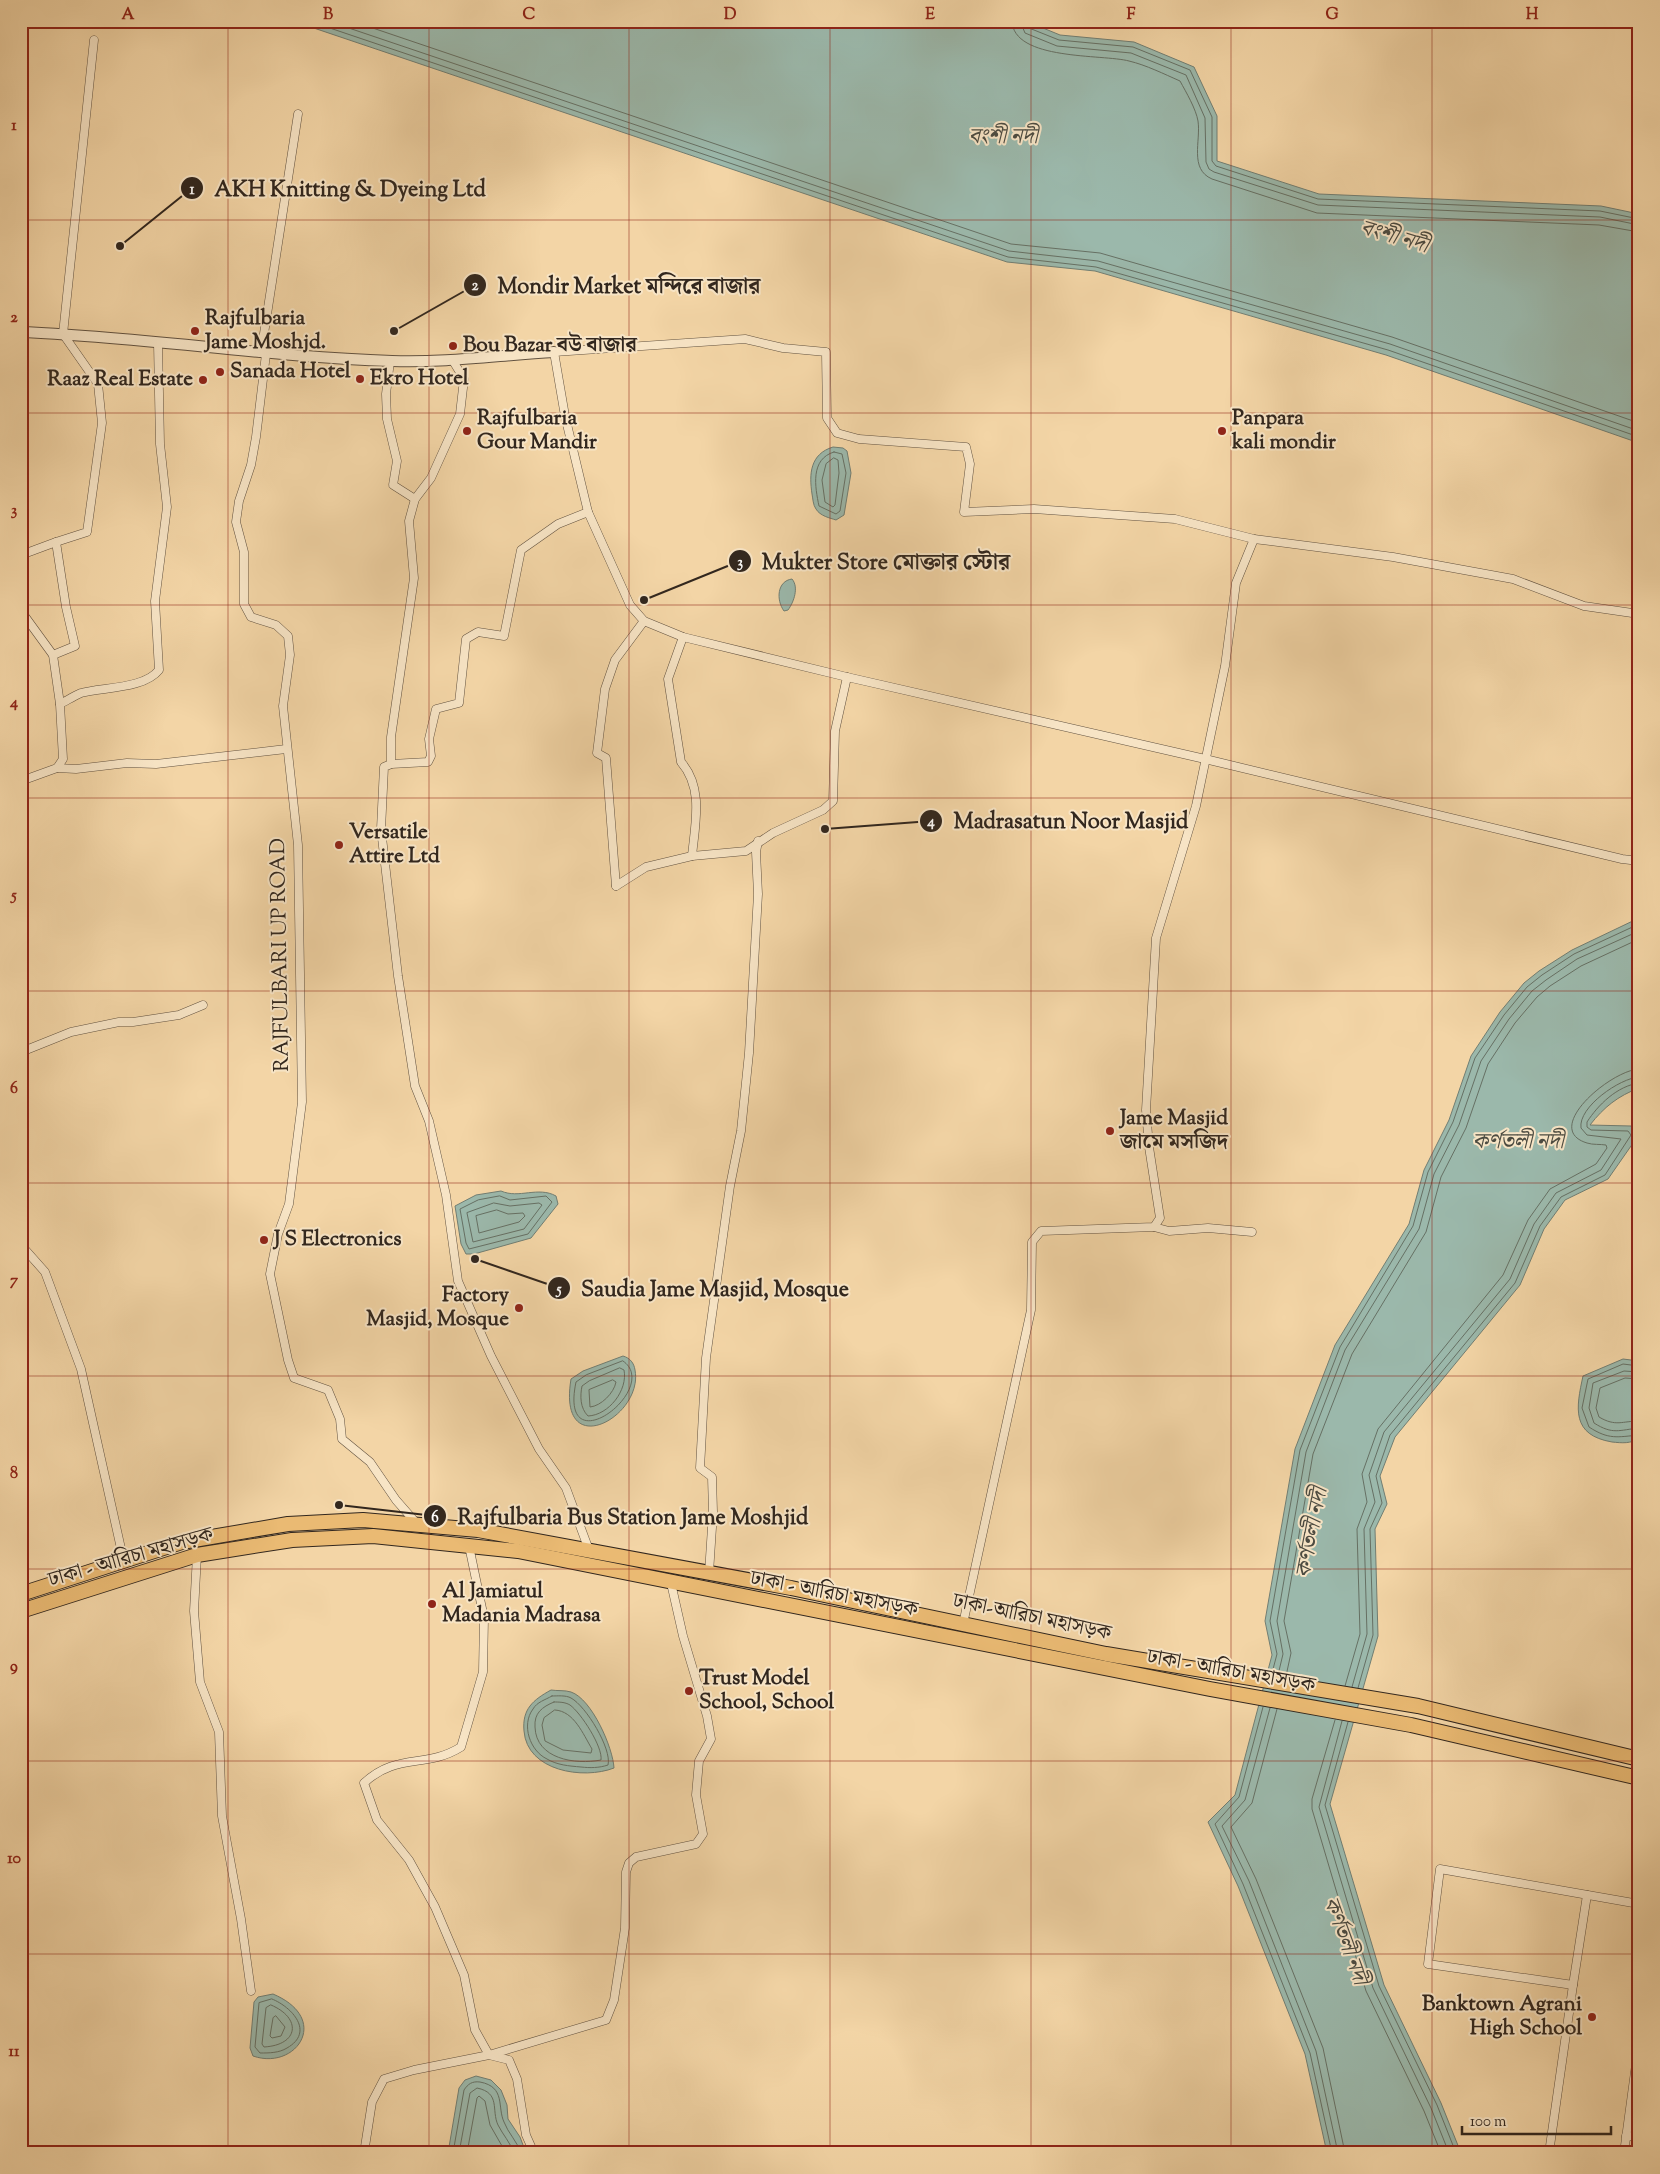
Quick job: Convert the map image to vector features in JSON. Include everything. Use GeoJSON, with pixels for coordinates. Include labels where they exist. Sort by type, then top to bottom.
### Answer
{"type":"FeatureCollection","features":[{"type":"Feature","properties":{"kind":"highway","name":"ঢাকা-আরিচা মহাসড়ক"},"geometry":{"type":"LineString","coordinates":[[21,1594],[182,1542],[288,1524],[364,1520],[478,1530],[710,1573],[1106,1654],[1418,1706],[1639,1759]]}},
{"type":"Feature","properties":{"kind":"highway","name":"ঢাকা - আরিচা মহাসড়ক"},"geometry":{"type":"LineString","coordinates":[[21,1611],[197,1555],[292,1540],[373,1536],[518,1551],[1210,1689],[1411,1725],[1639,1778]]}},
{"type":"Feature","properties":{"kind":"street"},"geometry":{"type":"LineString","coordinates":[[21,556],[87,532],[102,423],[98,384],[63,334],[94,40]]}},
{"type":"Feature","properties":{"kind":"street"},"geometry":{"type":"LineString","coordinates":[[264,353],[298,114]]}},
{"type":"Feature","properties":{"kind":"street"},"geometry":{"type":"LineString","coordinates":[[21,332],[63,334],[264,353],[390,361],[453,361],[492,355],[745,339],[783,348],[826,352],[827,418],[837,433],[859,439],[966,447],[970,464],[964,512],[1034,509],[1175,519],[1254,539],[1393,556],[1513,578],[1584,606],[1639,614]]}},
{"type":"Feature","properties":{"kind":"street"},"geometry":{"type":"LineString","coordinates":[[60,704],[80,694],[134,684],[154,676],[159,670],[155,601],[167,507],[160,444],[158,343]]}},
{"type":"Feature","properties":{"kind":"street"},"geometry":{"type":"LineString","coordinates":[[554,352],[565,416],[588,512],[630,604],[644,621],[684,637],[847,677],[1205,759],[1612,857],[1639,861]]}},
{"type":"Feature","properties":{"kind":"street","name":"RAJFULBARI UP ROAD"},"geometry":{"type":"LineString","coordinates":[[264,353],[255,446],[239,502],[236,522],[244,552],[244,604],[252,617],[276,625],[288,636],[290,656],[283,706],[286,749],[298,845],[302,1102],[289,1204],[278,1234],[270,1274],[288,1360],[294,1378],[328,1390],[340,1419],[342,1438],[370,1462],[396,1500],[417,1525]]}},
{"type":"Feature","properties":{"kind":"street"},"geometry":{"type":"LineString","coordinates":[[390,361],[386,394],[388,419],[397,461],[393,485],[415,500]]}},
{"type":"Feature","properties":{"kind":"street"},"geometry":{"type":"LineString","coordinates":[[391,764],[391,738],[414,578],[409,521],[415,500],[431,478],[460,414],[464,379],[453,361]]}},
{"type":"Feature","properties":{"kind":"street"},"geometry":{"type":"LineString","coordinates":[[588,512],[558,524],[521,550],[504,636],[478,632],[466,639],[460,703],[436,709],[428,762],[391,764],[384,767],[382,771],[381,829],[398,976],[415,1086],[429,1121],[446,1195],[458,1281],[491,1356],[539,1449],[566,1488],[589,1550]]}},
{"type":"Feature","properties":{"kind":"street"},"geometry":{"type":"LineString","coordinates":[[1154,1227],[1160,1218],[1149,1147],[1146,1110],[1156,938],[1196,806],[1225,666],[1236,583],[1254,539]]}},
{"type":"Feature","properties":{"kind":"street"},"geometry":{"type":"LineString","coordinates":[[53,654],[75,646],[56,542]]}},
{"type":"Feature","properties":{"kind":"street"},"geometry":{"type":"LineString","coordinates":[[21,610],[53,654],[60,704],[63,759],[57,768]]}},
{"type":"Feature","properties":{"kind":"street"},"geometry":{"type":"LineString","coordinates":[[644,621],[615,660],[606,689],[597,753],[606,758],[616,886],[646,867],[692,856],[746,851],[758,841],[823,810],[833,801],[835,731],[847,677]]}},
{"type":"Feature","properties":{"kind":"street"},"geometry":{"type":"LineString","coordinates":[[684,637],[668,679],[681,762],[690,772],[696,789],[696,815],[692,856]]}},
{"type":"Feature","properties":{"kind":"street"},"geometry":{"type":"LineString","coordinates":[[21,781],[57,768],[76,769],[127,763],[156,764],[286,749]]}},
{"type":"Feature","properties":{"kind":"street"},"geometry":{"type":"LineString","coordinates":[[710,1573],[713,1512],[712,1477],[700,1468],[706,1358],[730,1186],[742,1121],[749,1053],[758,894],[756,852],[758,841]]}},
{"type":"Feature","properties":{"kind":"street"},"geometry":{"type":"LineString","coordinates":[[21,1052],[71,1032],[119,1022],[133,1022],[178,1015],[203,1005]]}},
{"type":"Feature","properties":{"kind":"street"},"geometry":{"type":"LineString","coordinates":[[962,1624],[1031,1310],[1032,1242],[1041,1231],[1154,1227],[1169,1231],[1208,1228],[1252,1232]]}},
{"type":"Feature","properties":{"kind":"street"},"geometry":{"type":"LineString","coordinates":[[21,1245],[45,1272],[81,1368],[124,1562]]}},
{"type":"Feature","properties":{"kind":"street"},"geometry":{"type":"LineString","coordinates":[[469,1546],[484,1618],[483,1672],[461,1747],[446,1756],[394,1764],[375,1772],[364,1782],[377,1820],[409,1860],[435,1907],[464,1975],[475,2030],[489,2055],[509,2060],[517,2079],[526,2135],[534,2153]]}},
{"type":"Feature","properties":{"kind":"street"},"geometry":{"type":"LineString","coordinates":[[197,1555],[194,1611],[200,1682],[219,1732],[222,1816],[241,1918],[251,1991]]}},
{"type":"Feature","properties":{"kind":"street"},"geometry":{"type":"LineString","coordinates":[[364,2153],[372,2102],[384,2079],[414,2070],[489,2055],[606,2020],[614,2000],[625,1928],[626,1872],[629,1863],[636,1856],[696,1844],[703,1834],[696,1795],[700,1761],[711,1739],[710,1731],[708,1716],[683,1636],[671,1583]]}},
{"type":"Feature","properties":{"kind":"street"},"geometry":{"type":"LineString","coordinates":[[1573,1985],[1428,1964],[1440,1869],[1639,1904]]}},
{"type":"Feature","properties":{"kind":"street"},"geometry":{"type":"LineString","coordinates":[[1549,2153],[1586,1895]]}},
{"type":"Feature","properties":{"kind":"street"},"geometry":{"type":"LineString","coordinates":[[1624,2153],[1639,2042]]}},
{"type":"Feature","properties":{"kind":"street"},"geometry":{"type":"LineString","coordinates":[[1626,2136],[1639,2137]]}},
{"type":"Feature","properties":{"kind":"water","name":"বংশী নদী"},"geometry":{"type":"Polygon","coordinates":[[[293,21],[1026,21],[1060,35],[1134,42],[1194,67],[1217,116],[1217,161],[1319,194],[1601,206],[1639,214],[1639,443],[1386,355],[1095,271],[1007,262],[293,21]]]}},
{"type":"Feature","properties":{"kind":"water"},"geometry":{"type":"Polygon","coordinates":[[[833,447],[843,448],[847,451],[851,473],[844,515],[836,520],[823,515],[815,507],[811,479],[815,460],[825,450],[833,447]]]}},
{"type":"Feature","properties":{"kind":"water"},"geometry":{"type":"Polygon","coordinates":[[[792,579],[795,586],[794,599],[788,610],[784,611],[781,607],[779,592],[783,583],[792,579]]]}},
{"type":"Feature","properties":{"kind":"water","name":"কর্ণতলী নদী"},"geometry":{"type":"Polygon","coordinates":[[[1639,918],[1639,1088],[1612,1103],[1590,1125],[1631,1126],[1638,1136],[1608,1179],[1565,1200],[1544,1229],[1520,1285],[1395,1437],[1380,1476],[1387,1504],[1375,1529],[1378,1636],[1330,1804],[1384,1985],[1441,2103],[1461,2153],[1327,2153],[1305,2054],[1238,1886],[1208,1822],[1235,1795],[1272,1655],[1265,1621],[1295,1449],[1335,1345],[1409,1224],[1424,1170],[1449,1120],[1471,1056],[1500,1012],[1524,983],[1572,950],[1639,918]]]}},
{"type":"Feature","properties":{"kind":"water"},"geometry":{"type":"Polygon","coordinates":[[[501,1191],[515,1194],[549,1193],[556,1196],[558,1204],[531,1238],[474,1254],[466,1254],[461,1244],[455,1206],[476,1195],[501,1191]]]}},
{"type":"Feature","properties":{"kind":"water"},"geometry":{"type":"Polygon","coordinates":[[[623,1356],[631,1361],[635,1370],[634,1387],[627,1403],[615,1416],[601,1424],[587,1426],[576,1420],[570,1405],[571,1379],[583,1371],[623,1356]]]}},
{"type":"Feature","properties":{"kind":"water"},"geometry":{"type":"Polygon","coordinates":[[[1623,1359],[1639,1361],[1639,1438],[1623,1443],[1612,1442],[1589,1433],[1583,1426],[1578,1409],[1583,1376],[1623,1359]]]}},
{"type":"Feature","properties":{"kind":"water"},"geometry":{"type":"Polygon","coordinates":[[[551,1690],[571,1692],[579,1696],[586,1704],[600,1725],[610,1749],[614,1768],[587,1773],[573,1772],[558,1769],[535,1755],[527,1745],[524,1731],[525,1717],[530,1706],[551,1690]]]}},
{"type":"Feature","properties":{"kind":"water"},"geometry":{"type":"Polygon","coordinates":[[[273,1994],[291,2004],[301,2016],[304,2029],[301,2040],[294,2050],[283,2056],[269,2059],[253,2056],[250,2048],[254,2002],[258,1997],[273,1994]]]}},
{"type":"Feature","properties":{"kind":"water"},"geometry":{"type":"Polygon","coordinates":[[[476,2076],[491,2080],[501,2090],[507,2105],[508,2119],[520,2137],[526,2153],[448,2153],[459,2088],[465,2080],[476,2076]]]}},
{"type":"Feature","properties":{"kind":"place","name":"AKH Knitting & Dyeing Ltd"},"geometry":{"type":"Point","coordinates":[120,246]}},
{"type":"Feature","properties":{"kind":"place","name":"Rajfulbaria Jame Moshjd."},"geometry":{"type":"Point","coordinates":[195,331]}},
{"type":"Feature","properties":{"kind":"place","name":"Mondir Market মন্দিরে বাজার"},"geometry":{"type":"Point","coordinates":[394,331]}},
{"type":"Feature","properties":{"kind":"place","name":"Bou Bazar বউ বাজার"},"geometry":{"type":"Point","coordinates":[453,346]}},
{"type":"Feature","properties":{"kind":"place","name":"Sanada Hotel"},"geometry":{"type":"Point","coordinates":[220,372]}},
{"type":"Feature","properties":{"kind":"place","name":"Ekro Hotel"},"geometry":{"type":"Point","coordinates":[360,379]}},
{"type":"Feature","properties":{"kind":"place","name":"Raaz Real Estate"},"geometry":{"type":"Point","coordinates":[203,380]}},
{"type":"Feature","properties":{"kind":"place","name":"Rajfulbaria Gour Mandir"},"geometry":{"type":"Point","coordinates":[467,431]}},
{"type":"Feature","properties":{"kind":"place","name":"Panpara kali mondir"},"geometry":{"type":"Point","coordinates":[1222,431]}},
{"type":"Feature","properties":{"kind":"place","name":"Mukter Store মোক্তার স্টোর"},"geometry":{"type":"Point","coordinates":[644,600]}},
{"type":"Feature","properties":{"kind":"place","name":"Madrasatun Noor Masjid"},"geometry":{"type":"Point","coordinates":[825,829]}},
{"type":"Feature","properties":{"kind":"place","name":"Versatile Attire Ltd"},"geometry":{"type":"Point","coordinates":[339,845]}},
{"type":"Feature","properties":{"kind":"place","name":"Jame Masjid জামে মসজিদ"},"geometry":{"type":"Point","coordinates":[1110,1131]}},
{"type":"Feature","properties":{"kind":"place","name":"J S Electronics"},"geometry":{"type":"Point","coordinates":[264,1240]}},
{"type":"Feature","properties":{"kind":"place","name":"Saudia Jame Masjid, Mosque"},"geometry":{"type":"Point","coordinates":[475,1259]}},
{"type":"Feature","properties":{"kind":"place","name":"Factory Masjid, Mosque"},"geometry":{"type":"Point","coordinates":[519,1308]}},
{"type":"Feature","properties":{"kind":"place","name":"Rajfulbaria Bus Station Jame Moshjid"},"geometry":{"type":"Point","coordinates":[339,1505]}},
{"type":"Feature","properties":{"kind":"place","name":"Al Jamiatul Madania Madrasa"},"geometry":{"type":"Point","coordinates":[432,1604]}},
{"type":"Feature","properties":{"kind":"place","name":"Trust Model School, School"},"geometry":{"type":"Point","coordinates":[689,1691]}},
{"type":"Feature","properties":{"kind":"place","name":"Banktown Agrani High School"},"geometry":{"type":"Point","coordinates":[1592,2017]}}]}
